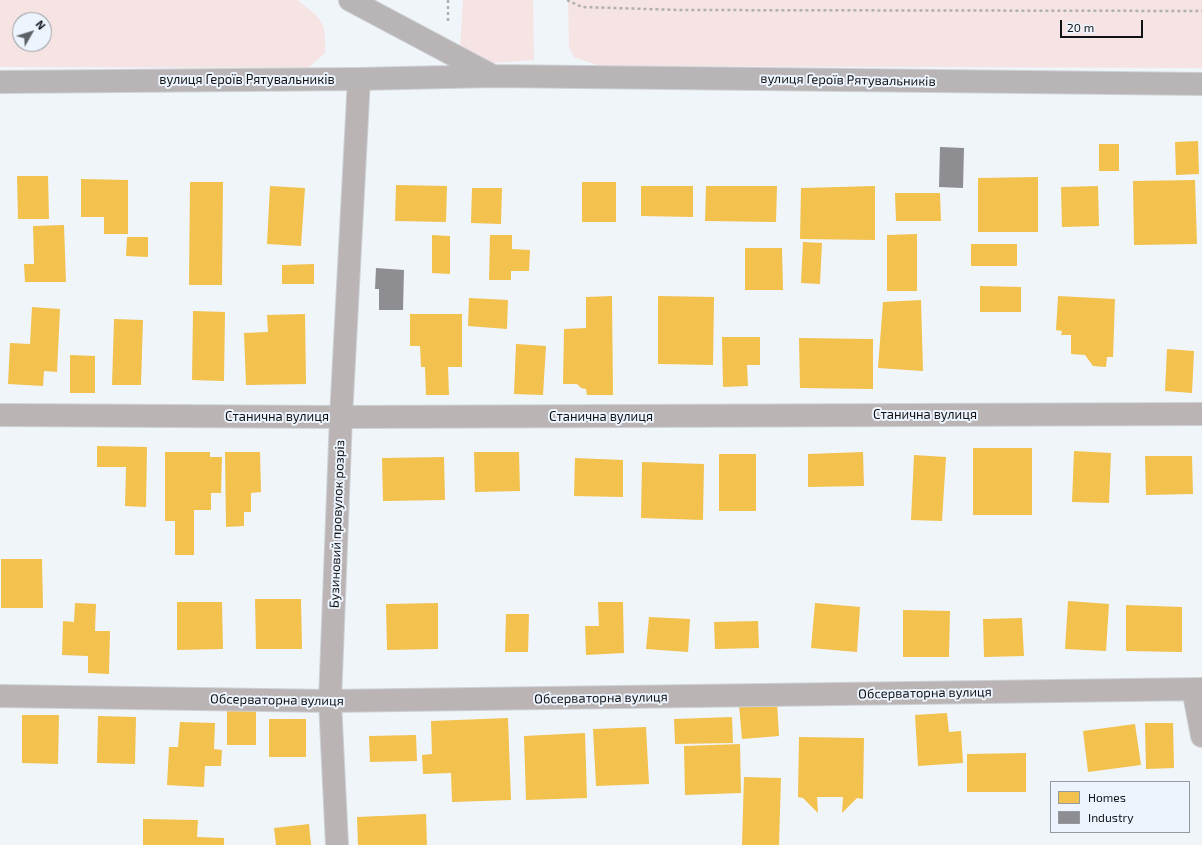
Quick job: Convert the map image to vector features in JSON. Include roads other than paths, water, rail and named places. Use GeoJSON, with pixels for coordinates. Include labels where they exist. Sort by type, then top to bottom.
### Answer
{"type":"FeatureCollection","features":[{"type":"Feature","properties":{"kind":"main road","name":"вулиця Героїв Рятувальників"},"geometry":{"type":"LineString","coordinates":[[350,0],[494,76]]}},
{"type":"Feature","properties":{"kind":"main road","name":"вулиця Героїв Рятувальників"},"geometry":{"type":"LineString","coordinates":[[0,82],[359,79],[494,76],[1202,84]]}},
{"type":"Feature","properties":{"kind":"street","name":"Бузиновий провулок розріз"},"geometry":{"type":"LineString","coordinates":[[337,845],[330,701],[341,417],[359,79]]}},
{"type":"Feature","properties":{"kind":"street","name":"Станична вулиця"},"geometry":{"type":"LineString","coordinates":[[0,415],[341,417],[1202,414]]}},
{"type":"Feature","properties":{"kind":"street","name":"Обсерваторна вулиця"},"geometry":{"type":"LineString","coordinates":[[0,696],[330,701],[1197,689]]}},
{"type":"Feature","properties":{"kind":"street"},"geometry":{"type":"LineString","coordinates":[[1197,689],[1202,736]]}}]}
